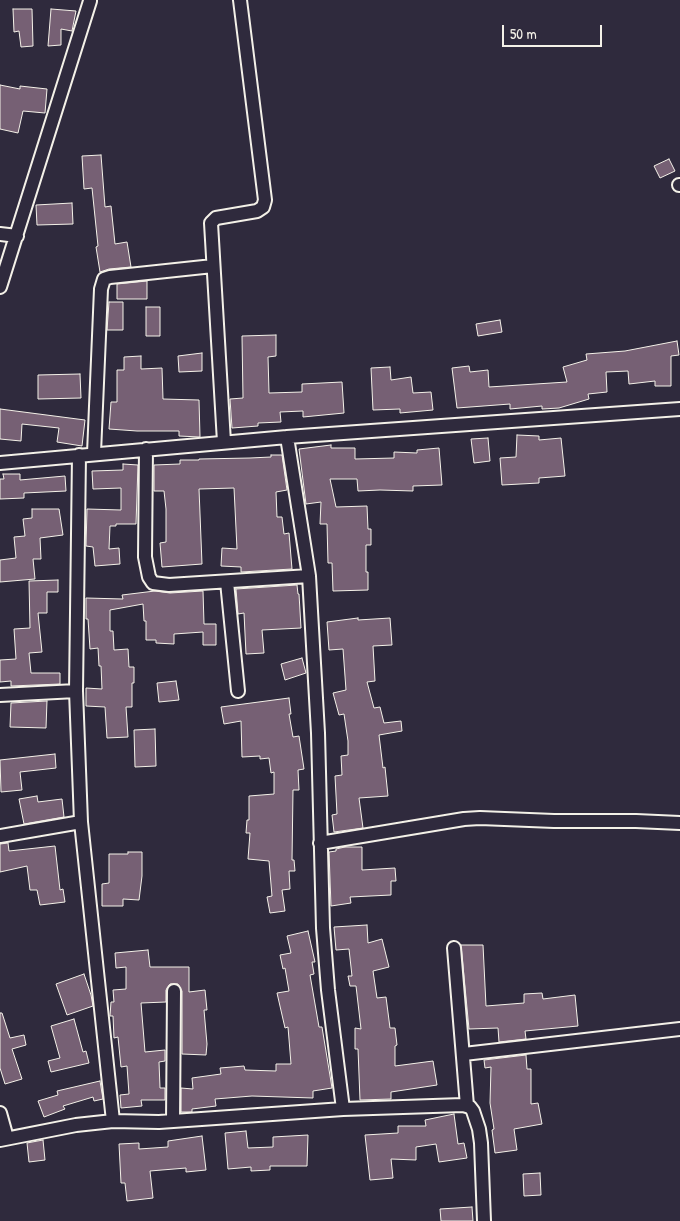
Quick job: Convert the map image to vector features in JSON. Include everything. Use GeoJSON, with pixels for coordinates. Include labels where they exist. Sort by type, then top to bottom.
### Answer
{"type":"FeatureCollection","features":[{"type":"Feature","properties":{"kind":"street"},"geometry":{"type":"LineString","coordinates":[[224,442],[210,233],[212,221],[216,218],[257,210],[263,207],[265,202],[240,0]]}},
{"type":"Feature","properties":{"kind":"street"},"geometry":{"type":"LineString","coordinates":[[0,287],[90,1]]}},
{"type":"Feature","properties":{"kind":"street"},"geometry":{"type":"LineString","coordinates":[[0,234],[17,236]]}},
{"type":"Feature","properties":{"kind":"street"},"geometry":{"type":"LineString","coordinates":[[94,453],[101,289],[103,280],[110,277],[213,266]]}},
{"type":"Feature","properties":{"kind":"street"},"geometry":{"type":"LineString","coordinates":[[0,463],[287,436],[680,410]]}},
{"type":"Feature","properties":{"kind":"street"},"geometry":{"type":"LineString","coordinates":[[287,436],[309,576],[317,724],[322,918],[328,990],[343,1108]]}},
{"type":"Feature","properties":{"kind":"street"},"geometry":{"type":"LineString","coordinates":[[146,449],[145,557],[150,581],[159,585],[170,585],[309,576]]}},
{"type":"Feature","properties":{"kind":"street"},"geometry":{"type":"LineString","coordinates":[[79,455],[76,691],[81,822],[113,1121]]}},
{"type":"Feature","properties":{"kind":"street"},"geometry":{"type":"LineString","coordinates":[[226,582],[238,691]]}},
{"type":"Feature","properties":{"kind":"street"},"geometry":{"type":"LineString","coordinates":[[0,695],[76,691]]}},
{"type":"Feature","properties":{"kind":"street"},"geometry":{"type":"LineString","coordinates":[[320,843],[480,818],[680,823]]}},
{"type":"Feature","properties":{"kind":"street"},"geometry":{"type":"LineString","coordinates":[[0,836],[81,822]]}},
{"type":"Feature","properties":{"kind":"street"},"geometry":{"type":"LineString","coordinates":[[454,948],[467,1106],[475,1115],[482,1143],[484,1221]]}},
{"type":"Feature","properties":{"kind":"street"},"geometry":{"type":"LineString","coordinates":[[173,1121],[174,991]]}},
{"type":"Feature","properties":{"kind":"street"},"geometry":{"type":"LineString","coordinates":[[464,1054],[680,1029]]}},
{"type":"Feature","properties":{"kind":"street"},"geometry":{"type":"LineString","coordinates":[[0,1113],[4,1138],[76,1125],[113,1121],[173,1121],[343,1108],[467,1106]]}},
{"type":"Feature","properties":{"kind":"building"},"geometry":{"type":"Polygon","coordinates":[[[13,9],[32,9],[33,46],[21,47],[19,31],[14,32],[13,9]]]}},
{"type":"Feature","properties":{"kind":"building"},"geometry":{"type":"Polygon","coordinates":[[[51,9],[76,11],[72,31],[61,29],[61,45],[48,46],[51,9]]]}},
{"type":"Feature","properties":{"kind":"building"},"geometry":{"type":"Polygon","coordinates":[[[0,85],[20,89],[20,86],[47,89],[45,113],[23,111],[18,133],[0,129],[0,85]]]}},
{"type":"Feature","properties":{"kind":"building"},"geometry":{"type":"Polygon","coordinates":[[[101,155],[105,207],[111,206],[115,244],[127,242],[131,267],[109,269],[100,272],[96,247],[98,246],[92,188],[84,189],[82,156],[101,155]]]}},
{"type":"Feature","properties":{"kind":"building"},"geometry":{"type":"Polygon","coordinates":[[[669,159],[675,171],[660,178],[654,166],[669,159]]]}},
{"type":"Feature","properties":{"kind":"building"},"geometry":{"type":"Polygon","coordinates":[[[72,203],[73,224],[37,225],[36,205],[72,203]]]}},
{"type":"Feature","properties":{"kind":"building"},"geometry":{"type":"Polygon","coordinates":[[[147,281],[147,299],[117,299],[117,284],[147,281]]]}},
{"type":"Feature","properties":{"kind":"building"},"geometry":{"type":"Polygon","coordinates":[[[109,302],[123,302],[123,330],[107,330],[109,302]]]}},
{"type":"Feature","properties":{"kind":"building"},"geometry":{"type":"Polygon","coordinates":[[[146,307],[160,307],[160,336],[146,336],[146,307]]]}},
{"type":"Feature","properties":{"kind":"building"},"geometry":{"type":"Polygon","coordinates":[[[500,320],[502,332],[478,336],[476,324],[500,320]]]}},
{"type":"Feature","properties":{"kind":"building"},"geometry":{"type":"Polygon","coordinates":[[[276,335],[276,356],[268,357],[269,393],[302,392],[302,384],[342,382],[344,413],[303,417],[303,411],[280,412],[281,422],[258,423],[258,426],[232,428],[230,399],[243,398],[242,336],[276,335]]]}},
{"type":"Feature","properties":{"kind":"building"},"geometry":{"type":"Polygon","coordinates":[[[677,341],[679,355],[671,356],[671,386],[655,386],[655,381],[629,384],[628,371],[606,372],[607,392],[588,394],[589,399],[559,408],[542,409],[542,406],[510,409],[510,404],[457,408],[452,368],[469,366],[470,372],[488,370],[489,387],[567,382],[563,367],[587,360],[586,354],[625,351],[677,341]]]}},
{"type":"Feature","properties":{"kind":"building"},"geometry":{"type":"Polygon","coordinates":[[[202,353],[202,371],[179,372],[178,356],[202,353]]]}},
{"type":"Feature","properties":{"kind":"building"},"geometry":{"type":"Polygon","coordinates":[[[141,356],[141,369],[162,368],[163,399],[199,400],[200,437],[179,436],[179,431],[109,429],[111,402],[117,402],[117,370],[124,370],[124,357],[141,356]]]}},
{"type":"Feature","properties":{"kind":"building"},"geometry":{"type":"Polygon","coordinates":[[[390,367],[391,380],[411,377],[413,393],[431,392],[433,410],[400,413],[400,409],[373,410],[371,368],[390,367]]]}},
{"type":"Feature","properties":{"kind":"building"},"geometry":{"type":"Polygon","coordinates":[[[80,374],[81,398],[38,399],[38,375],[80,374]]]}},
{"type":"Feature","properties":{"kind":"building"},"geometry":{"type":"Polygon","coordinates":[[[0,409],[85,420],[82,446],[57,442],[59,428],[22,424],[21,441],[0,439],[0,409]]]}},
{"type":"Feature","properties":{"kind":"building"},"geometry":{"type":"Polygon","coordinates":[[[517,435],[539,436],[539,440],[561,438],[565,476],[539,478],[539,483],[502,485],[500,458],[516,457],[517,435]]]}},
{"type":"Feature","properties":{"kind":"building"},"geometry":{"type":"Polygon","coordinates":[[[488,438],[490,461],[474,463],[471,439],[488,438]]]}},
{"type":"Feature","properties":{"kind":"building"},"geometry":{"type":"Polygon","coordinates":[[[331,445],[331,448],[355,448],[355,459],[394,458],[394,452],[417,453],[417,450],[439,448],[442,485],[413,486],[413,491],[358,491],[357,479],[330,479],[336,507],[367,506],[368,529],[371,529],[371,545],[366,545],[368,590],[333,591],[332,563],[328,563],[327,524],[320,524],[321,502],[306,504],[299,449],[331,445]]]}},
{"type":"Feature","properties":{"kind":"building"},"geometry":{"type":"Polygon","coordinates":[[[271,455],[282,455],[287,490],[276,492],[277,517],[282,517],[284,534],[289,533],[292,569],[241,572],[241,567],[221,566],[222,548],[237,549],[234,488],[199,489],[202,564],[162,567],[160,543],[166,542],[166,509],[164,491],[154,491],[154,465],[180,464],[180,460],[271,457],[271,455]]]}},
{"type":"Feature","properties":{"kind":"building"},"geometry":{"type":"Polygon","coordinates":[[[123,464],[138,465],[136,524],[116,524],[116,526],[110,526],[109,549],[119,548],[120,564],[95,566],[93,547],[86,546],[87,509],[121,510],[121,488],[93,489],[92,471],[123,470],[123,464]]]}},
{"type":"Feature","properties":{"kind":"building"},"geometry":{"type":"Polygon","coordinates":[[[3,474],[20,474],[20,480],[65,476],[66,491],[24,493],[24,498],[0,499],[0,479],[4,479],[3,474]]]}},
{"type":"Feature","properties":{"kind":"building"},"geometry":{"type":"Polygon","coordinates":[[[32,509],[59,509],[63,535],[40,538],[41,559],[33,559],[35,579],[0,582],[0,560],[16,558],[14,537],[25,536],[23,519],[32,518],[32,509]]]}},
{"type":"Feature","properties":{"kind":"building"},"geometry":{"type":"Polygon","coordinates":[[[58,580],[58,592],[47,592],[47,613],[38,613],[42,652],[29,653],[31,673],[60,673],[60,684],[11,686],[11,681],[0,682],[0,660],[16,659],[14,629],[30,628],[29,581],[58,580]]]}},
{"type":"Feature","properties":{"kind":"building"},"geometry":{"type":"Polygon","coordinates":[[[297,585],[301,628],[262,630],[264,653],[246,654],[244,613],[238,614],[236,589],[297,585]]]}},
{"type":"Feature","properties":{"kind":"building"},"geometry":{"type":"Polygon","coordinates":[[[155,591],[170,593],[203,591],[204,624],[216,624],[216,645],[203,645],[203,632],[174,634],[174,644],[156,643],[156,640],[146,640],[146,621],[144,621],[143,604],[110,610],[110,631],[113,631],[114,650],[128,649],[129,667],[134,667],[134,683],[132,683],[132,707],[126,707],[128,737],[107,738],[105,707],[86,706],[86,688],[102,689],[98,648],[90,649],[88,619],[86,619],[86,598],[123,599],[122,595],[155,591]]]}},
{"type":"Feature","properties":{"kind":"building"},"geometry":{"type":"Polygon","coordinates":[[[358,618],[358,620],[390,618],[392,645],[373,646],[375,681],[367,682],[374,708],[380,707],[384,723],[401,721],[402,731],[379,735],[388,796],[359,798],[363,828],[334,832],[332,815],[337,814],[335,776],[342,775],[341,756],[348,755],[348,741],[344,714],[339,715],[333,693],[346,690],[343,649],[329,650],[327,622],[358,618]]]}},
{"type":"Feature","properties":{"kind":"building"},"geometry":{"type":"Polygon","coordinates":[[[302,658],[306,673],[285,680],[281,664],[302,658]]]}},
{"type":"Feature","properties":{"kind":"building"},"geometry":{"type":"Polygon","coordinates":[[[176,681],[179,700],[159,702],[157,683],[176,681]]]}},
{"type":"Feature","properties":{"kind":"building"},"geometry":{"type":"Polygon","coordinates":[[[289,698],[291,714],[289,714],[293,737],[299,736],[304,769],[298,770],[299,790],[293,790],[292,860],[294,860],[295,871],[289,871],[290,889],[282,890],[285,911],[270,913],[267,897],[272,896],[269,861],[248,859],[250,833],[246,833],[247,820],[249,820],[249,796],[274,794],[274,772],[271,773],[269,758],[260,759],[260,756],[242,757],[241,721],[224,724],[221,707],[289,698]]]}},
{"type":"Feature","properties":{"kind":"building"},"geometry":{"type":"Polygon","coordinates":[[[47,701],[46,728],[10,727],[11,703],[47,701]]]}},
{"type":"Feature","properties":{"kind":"building"},"geometry":{"type":"Polygon","coordinates":[[[155,729],[156,766],[135,767],[134,730],[155,729]]]}},
{"type":"Feature","properties":{"kind":"building"},"geometry":{"type":"Polygon","coordinates":[[[55,754],[56,768],[20,772],[22,790],[1,792],[0,760],[55,754]]]}},
{"type":"Feature","properties":{"kind":"building"},"geometry":{"type":"Polygon","coordinates":[[[37,796],[38,802],[62,799],[64,817],[24,824],[19,799],[37,796]]]}},
{"type":"Feature","properties":{"kind":"building"},"geometry":{"type":"Polygon","coordinates":[[[8,843],[9,851],[55,846],[60,890],[63,889],[65,902],[40,905],[37,890],[30,890],[27,866],[0,872],[0,844],[8,843]]]}},
{"type":"Feature","properties":{"kind":"building"},"geometry":{"type":"Polygon","coordinates":[[[345,847],[362,847],[362,870],[395,868],[396,881],[391,881],[391,895],[350,897],[351,903],[331,906],[329,852],[345,847]]]}},
{"type":"Feature","properties":{"kind":"building"},"geometry":{"type":"Polygon","coordinates":[[[128,852],[142,852],[139,900],[123,899],[123,906],[102,906],[102,884],[109,883],[109,854],[128,854],[128,852]]]}},
{"type":"Feature","properties":{"kind":"building"},"geometry":{"type":"Polygon","coordinates":[[[367,925],[368,943],[382,939],[389,967],[373,971],[377,998],[386,997],[390,1028],[395,1028],[397,1045],[395,1046],[395,1066],[433,1061],[437,1085],[391,1092],[391,1099],[360,1100],[358,1049],[355,1049],[355,1028],[361,1029],[356,986],[350,986],[348,976],[352,976],[349,949],[336,950],[334,927],[367,925]]]}},
{"type":"Feature","properties":{"kind":"building"},"geometry":{"type":"Polygon","coordinates":[[[308,931],[315,962],[312,962],[314,974],[310,975],[319,1027],[322,1027],[332,1088],[313,1091],[313,1098],[252,1096],[215,1099],[216,1106],[192,1109],[192,1112],[181,1112],[181,1088],[193,1089],[192,1078],[221,1074],[220,1068],[244,1066],[245,1070],[276,1071],[276,1064],[291,1064],[288,1027],[285,1028],[277,993],[289,991],[285,968],[283,969],[280,955],[291,953],[287,936],[308,931]]]}},
{"type":"Feature","properties":{"kind":"building"},"geometry":{"type":"Polygon","coordinates":[[[461,945],[483,945],[486,1006],[524,1003],[524,994],[542,993],[543,999],[575,995],[578,1026],[525,1031],[526,1039],[499,1042],[498,1028],[469,1029],[461,945]]]}},
{"type":"Feature","properties":{"kind":"building"},"geometry":{"type":"Polygon","coordinates":[[[148,950],[150,967],[189,967],[189,992],[205,990],[207,1010],[204,1010],[206,1055],[182,1054],[182,991],[178,984],[170,984],[166,990],[166,1002],[141,1003],[145,1052],[165,1050],[165,1061],[159,1062],[160,1088],[165,1088],[165,1100],[141,1100],[142,1106],[121,1108],[120,1095],[129,1094],[127,1066],[121,1067],[118,1037],[114,1038],[113,1016],[110,1016],[111,1002],[114,1002],[113,990],[126,989],[126,967],[116,968],[115,953],[148,950]]]}},
{"type":"Feature","properties":{"kind":"building"},"geometry":{"type":"Polygon","coordinates":[[[84,974],[93,1006],[67,1015],[56,984],[84,974]]]}},
{"type":"Feature","properties":{"kind":"building"},"geometry":{"type":"Polygon","coordinates":[[[0,1013],[2,1013],[10,1038],[24,1035],[26,1045],[12,1049],[22,1079],[5,1084],[0,1068],[0,1013]]]}},
{"type":"Feature","properties":{"kind":"building"},"geometry":{"type":"Polygon","coordinates":[[[74,1019],[83,1052],[86,1051],[89,1063],[51,1072],[48,1061],[60,1058],[51,1026],[74,1019]]]}},
{"type":"Feature","properties":{"kind":"building"},"geometry":{"type":"Polygon","coordinates":[[[526,1055],[527,1069],[531,1069],[531,1104],[538,1103],[542,1124],[514,1129],[517,1150],[495,1153],[490,1103],[491,1067],[485,1068],[484,1060],[526,1055]]]}},
{"type":"Feature","properties":{"kind":"building"},"geometry":{"type":"Polygon","coordinates":[[[100,1081],[103,1099],[94,1101],[93,1097],[63,1106],[65,1109],[44,1117],[38,1101],[58,1095],[57,1091],[100,1081]]]}},
{"type":"Feature","properties":{"kind":"building"},"geometry":{"type":"Polygon","coordinates":[[[454,1114],[458,1144],[464,1143],[467,1158],[439,1162],[436,1144],[416,1147],[416,1160],[391,1159],[393,1178],[370,1180],[365,1135],[398,1133],[398,1126],[426,1126],[425,1120],[454,1114]]]}},
{"type":"Feature","properties":{"kind":"building"},"geometry":{"type":"Polygon","coordinates":[[[246,1131],[248,1148],[273,1147],[273,1137],[308,1135],[307,1166],[270,1166],[270,1170],[251,1171],[251,1167],[228,1169],[225,1133],[246,1131]]]}},
{"type":"Feature","properties":{"kind":"building"},"geometry":{"type":"Polygon","coordinates":[[[202,1136],[206,1170],[186,1172],[186,1168],[150,1171],[153,1198],[127,1201],[125,1183],[121,1183],[119,1144],[139,1143],[139,1149],[168,1147],[168,1141],[202,1136]]]}},
{"type":"Feature","properties":{"kind":"building"},"geometry":{"type":"Polygon","coordinates":[[[43,1140],[45,1160],[29,1162],[27,1143],[43,1140]]]}},
{"type":"Feature","properties":{"kind":"building"},"geometry":{"type":"Polygon","coordinates":[[[540,1173],[541,1195],[524,1196],[523,1174],[540,1173]]]}},
{"type":"Feature","properties":{"kind":"building"},"geometry":{"type":"Polygon","coordinates":[[[472,1207],[473,1221],[441,1221],[440,1209],[472,1207]]]}}]}
